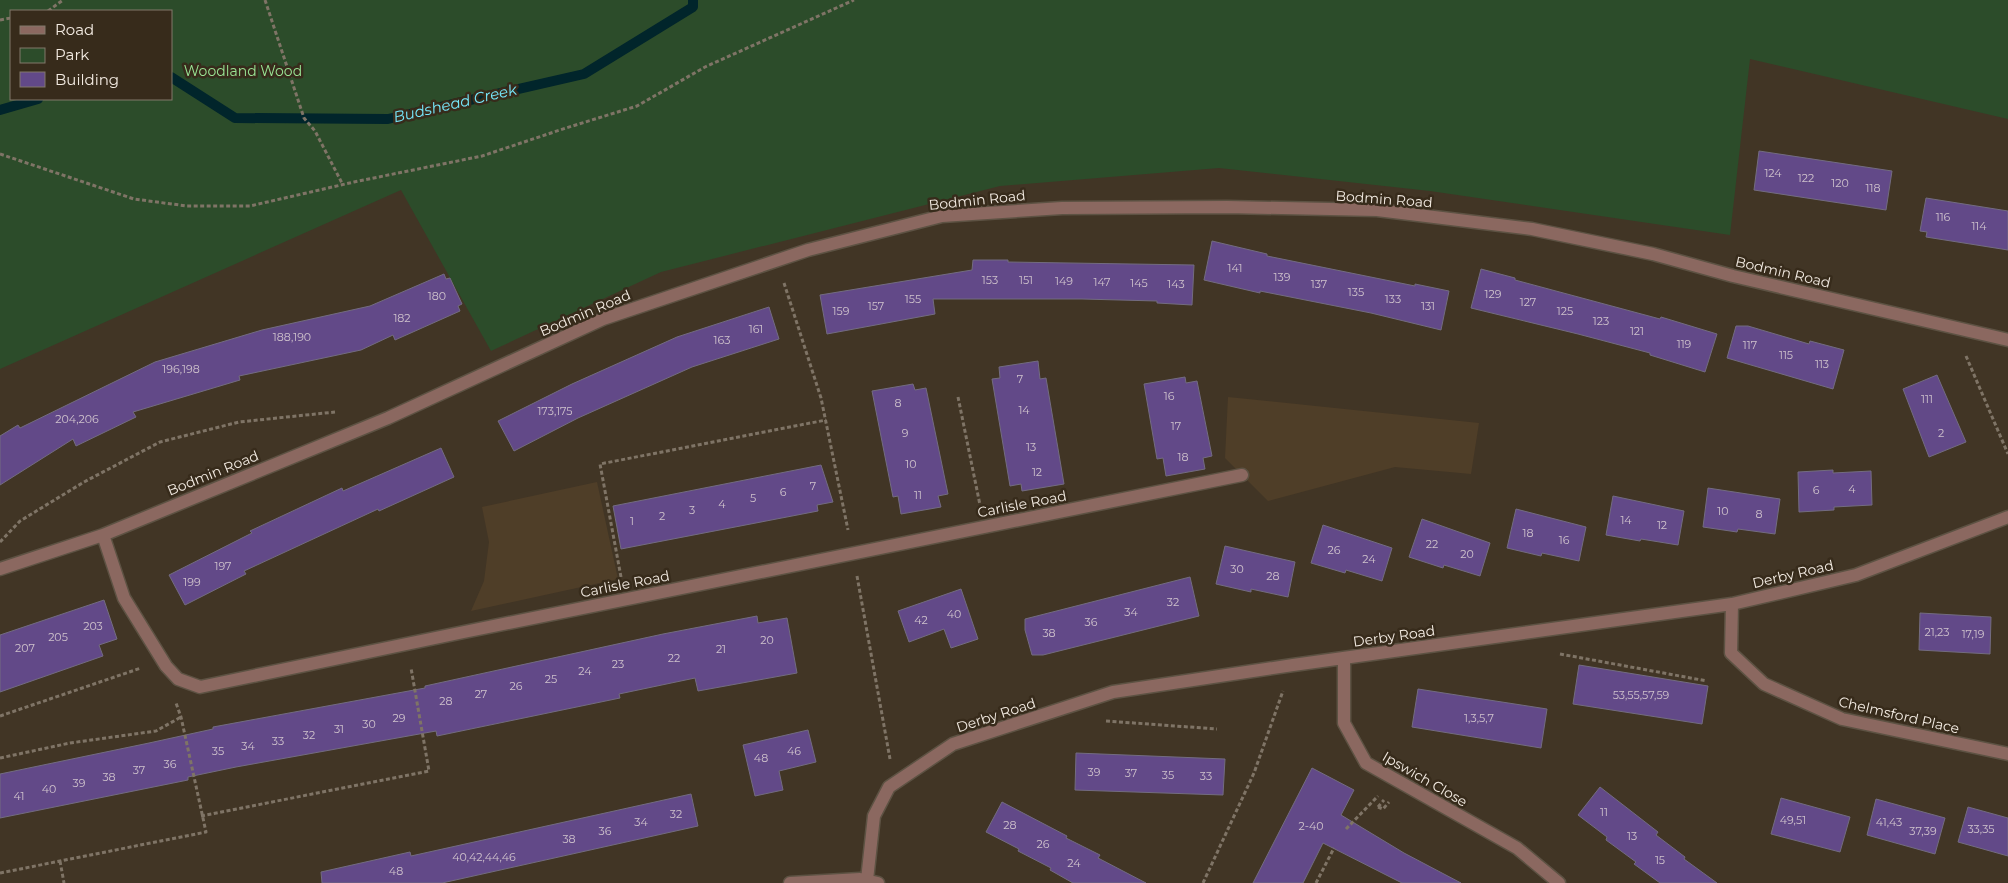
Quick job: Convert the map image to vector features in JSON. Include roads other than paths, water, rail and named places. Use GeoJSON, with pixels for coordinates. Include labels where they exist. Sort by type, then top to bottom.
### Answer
{"type":"FeatureCollection","features":[{"type":"Feature","properties":{"kind":"street","name":"Bodmin Road"},"geometry":{"type":"LineString","coordinates":[[0,569],[103,535],[388,418],[603,319],[808,250],[942,216],[1062,208],[1227,207],[1377,210],[1532,229],[1653,254],[1733,276],[2008,340]]}},
{"type":"Feature","properties":{"kind":"street","name":"Carlisle Road"},"geometry":{"type":"LineString","coordinates":[[103,535],[124,598],[163,661],[178,679],[200,688],[406,644],[1242,475]]}},
{"type":"Feature","properties":{"kind":"street","name":"Derby Road"},"geometry":{"type":"LineString","coordinates":[[872,882],[874,816],[889,787],[894,783],[953,744],[1113,692],[1732,604],[1856,575],[2008,516]]}},
{"type":"Feature","properties":{"kind":"street","name":"Chelmsford Place"},"geometry":{"type":"LineString","coordinates":[[1732,604],[1731,654],[1764,684],[1842,719],[2008,754]]}},
{"type":"Feature","properties":{"kind":"street","name":"Ipswich Close"},"geometry":{"type":"LineString","coordinates":[[1344,658],[1344,723],[1366,763],[1517,848],[1559,883]]}},
{"type":"Feature","properties":{"kind":"street"},"geometry":{"type":"LineString","coordinates":[[790,883],[860,879],[872,882]]}},
{"type":"Feature","properties":{"kind":"waterway","name":"Budshead Creek"},"geometry":{"type":"LineString","coordinates":[[172,78],[235,118],[388,119],[584,74],[693,7],[693,0]]}},
{"type":"Feature","properties":{"kind":"waterway","name":"Budshead Creek"},"geometry":{"type":"LineString","coordinates":[[0,110],[35,100]]}},
{"type":"Feature","properties":{"kind":"park label","name":"Woodland Wood"},"geometry":{"type":"Point","coordinates":[243,71]}}]}
